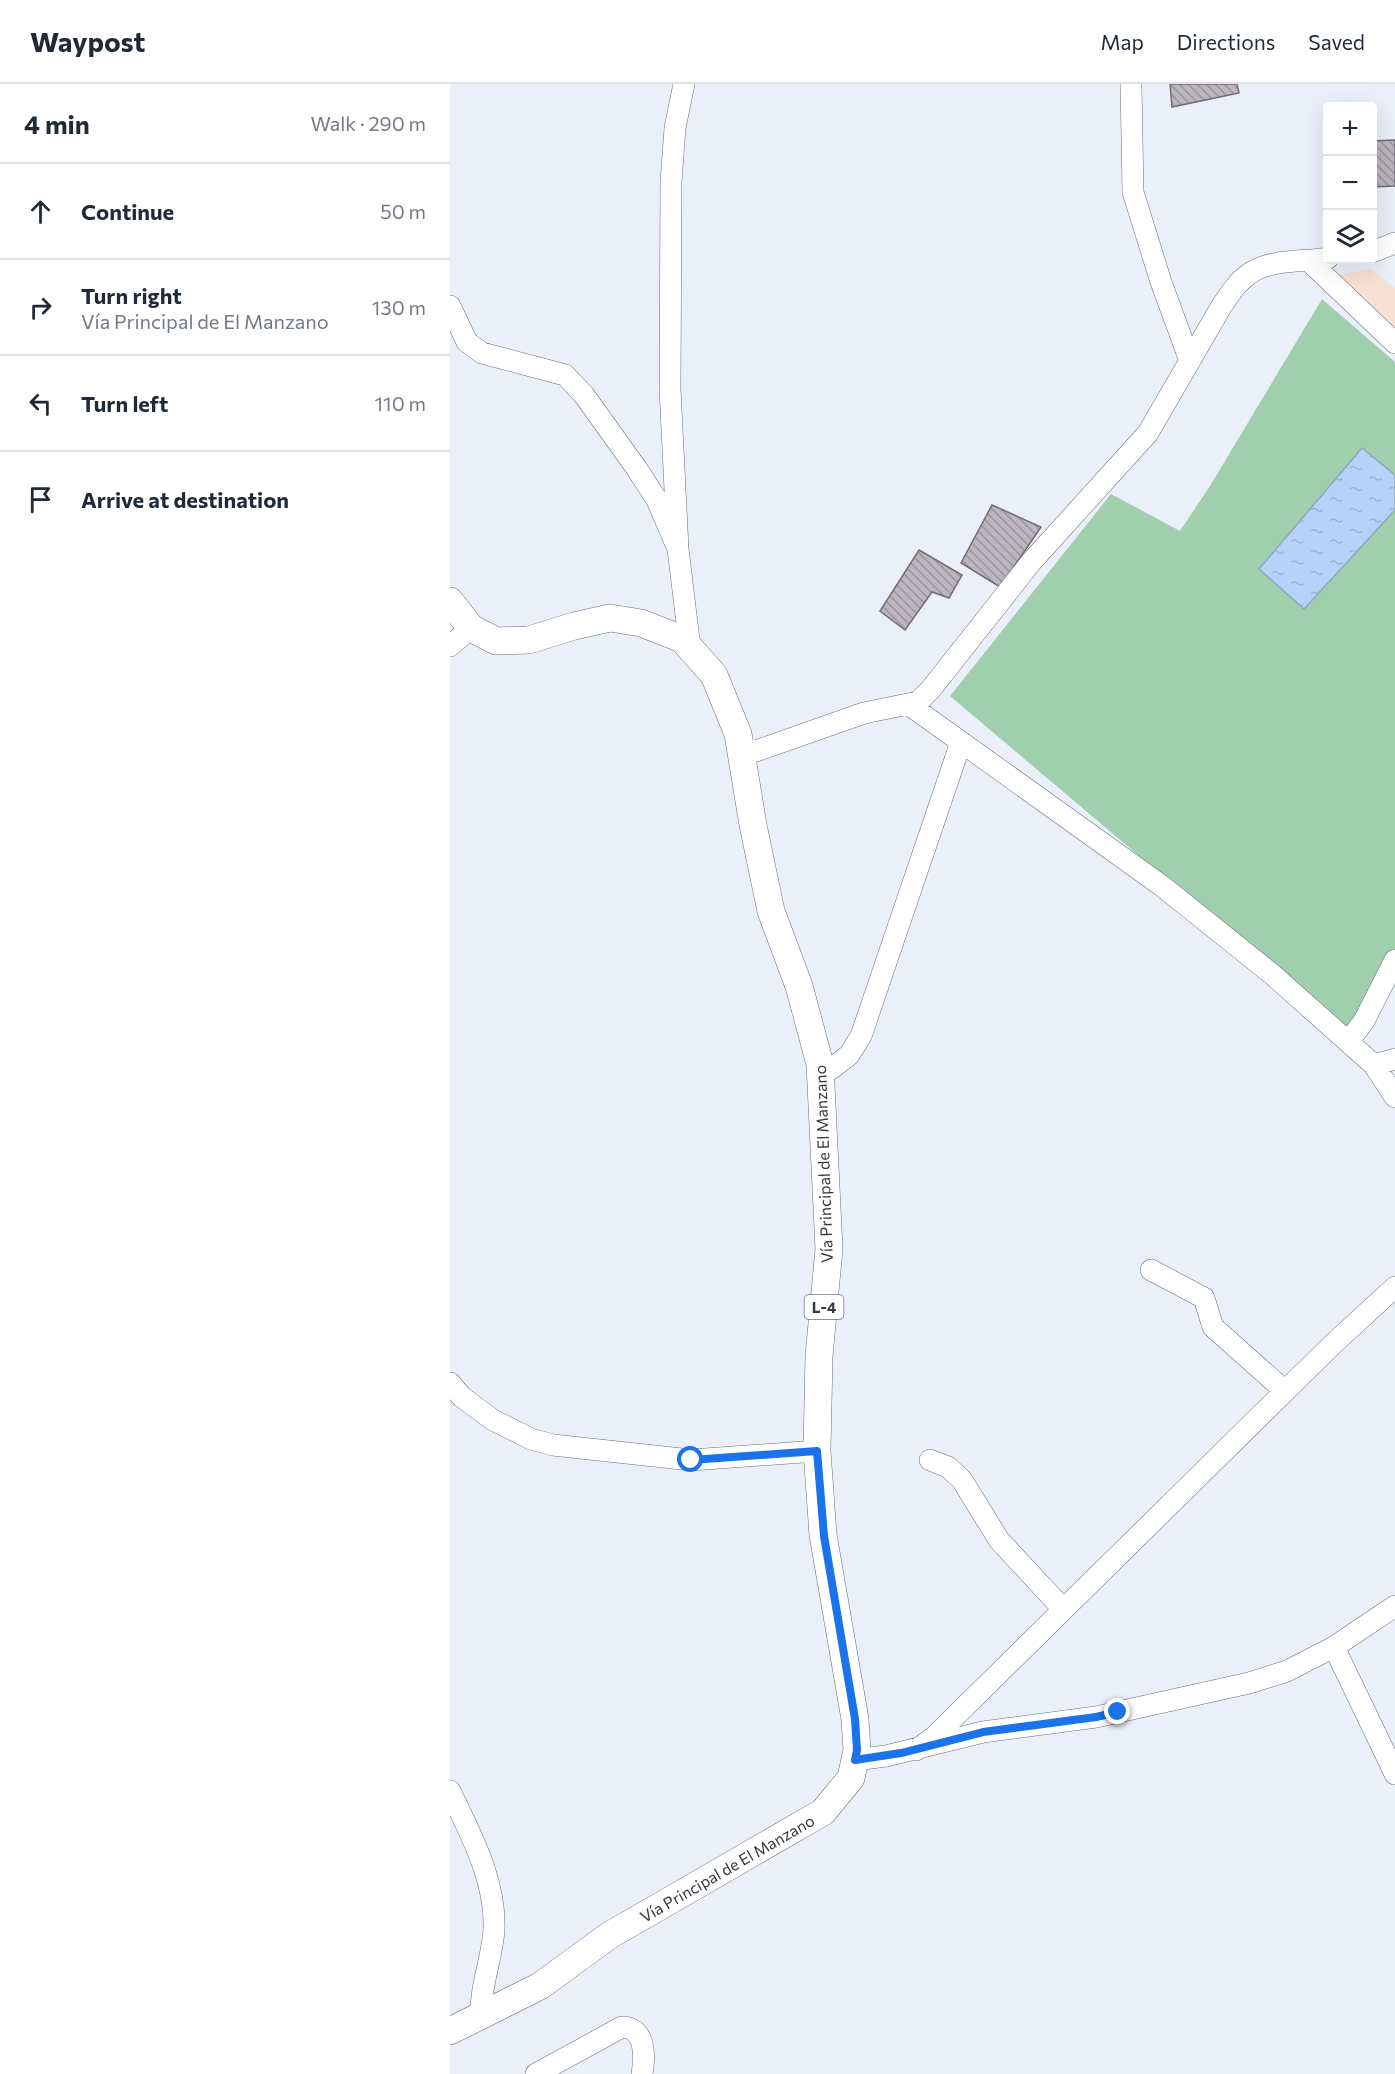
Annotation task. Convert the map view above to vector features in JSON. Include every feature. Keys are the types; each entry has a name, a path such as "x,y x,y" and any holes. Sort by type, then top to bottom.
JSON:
{"main road":[{"name":"Vía Principal de El Manzano","path":"450,601 471,628 495,641 530,640 574,626 610,618 641,624 682,639 714,675 738,734 753,825 771,911 799,986 820,1064 829,1249 819,1356 817,1451 824,1536 855,1719 857,1750 851,1778 824,1812 610,1935 540,1986 450,2031"}],"street":[{"path":"684,84 675,128 671,194 670,389 678,549 690,648"},
{"path":"1131,84 1133,192 1161,282 1191,361"},
{"path":"1377,250 1395,243"},
{"path":"738,734 741,749 756,751 864,713 918,702 931,689 1032,561 1148,433 1221,307 1250,273 1269,265 1318,260 1395,343"},
{"path":"450,306 467,342 482,353 565,375 584,395 657,500 678,549"},
{"path":"450,646 471,628"},
{"path":"908,704 1162,886 1274,975 1374,1065 1395,1097"},
{"path":"820,1064 831,1069 849,1055 861,1036 961,742"},
{"path":"1348,1041 1364,1021 1395,960"},
{"path":"1374,1065 1395,1059"},
{"path":"1151,1270 1204,1298 1213,1327 1285,1391"},
{"path":"916,1750 934,1737 1332,1345 1395,1287"},
{"path":"450,1383 462,1397 493,1420 531,1438 553,1445 691,1460 817,1451"},
{"path":"930,1460 948,1467 962,1480 999,1540 1063,1609"},
{"path":"855,1760 916,1750 983,1732 1096,1717 1249,1683 1287,1671 1334,1647 1395,1606"},
{"path":"1334,1647 1395,1774"},
{"path":"450,1791 483,1864 493,1900 494,1930 483,1986 481,2016"},
{"path":"536,2074 622,2028 632,2029 640,2036 644,2052 642,2074"}],"shaded area":[{"path":"1371,269 1395,288 1395,328 1338,275"}],"green space":[{"path":"1322,299 1395,362 1395,955 1343,1041 1267,964 950,696 1111,494 1180,531 1210,486"}],"water":[{"path":"1362,448 1395,475 1395,510 1304,609 1259,569"}],"building":[{"path":"1170,84 1237,84 1239,93 1172,107"},
{"path":"1395,140 1395,186 1377,187 1377,141"},
{"path":"992,505 1041,527 1000,587 961,563"},
{"path":"919,550 962,575 949,598 932,592 905,630 880,611"}],"route":[{"path":"691,1460 817,1451 824,1536 855,1719 857,1750 855,1760 916,1750 983,1732 1118,1712"}]}
